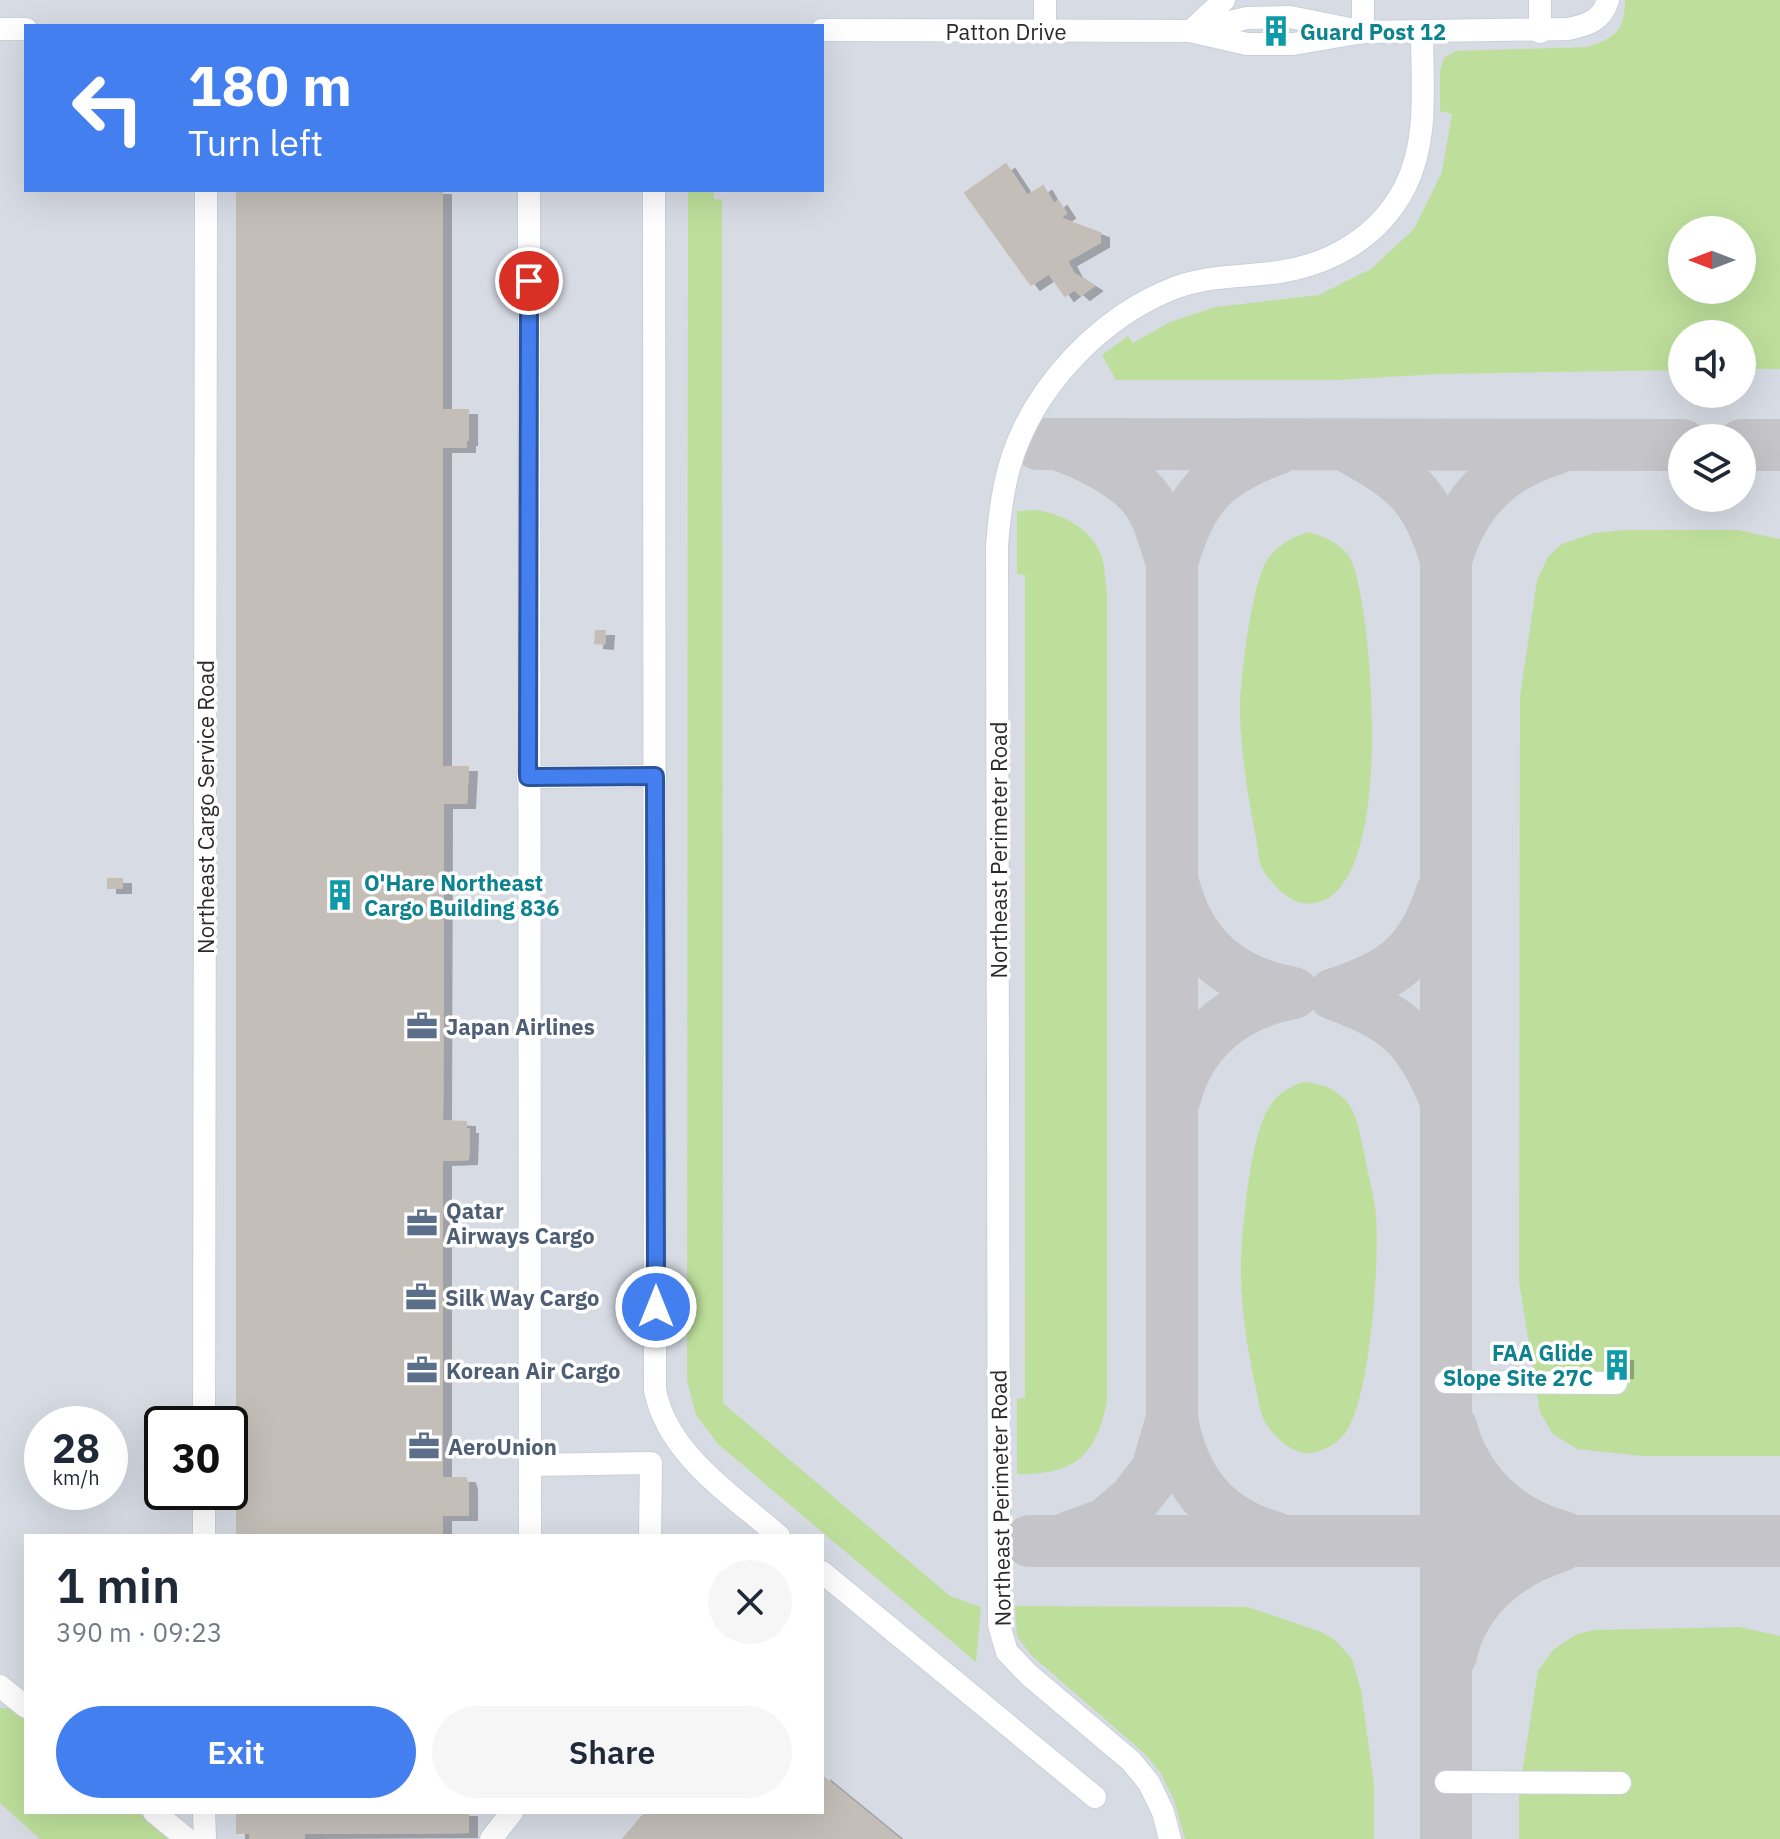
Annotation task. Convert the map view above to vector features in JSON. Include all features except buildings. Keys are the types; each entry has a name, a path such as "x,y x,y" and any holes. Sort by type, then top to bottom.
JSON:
{"street":[{"path":"1045,0 1045,31"},
{"path":"1190,31 1224,0"},
{"path":"1363,0 1363,32"},
{"path":"1540,0 1540,32"},
{"name":"Patton Drive","path":"824,30 1190,31 1247,18 1290,17 1363,32 1540,32 1591,24 1606,9 1608,0"},
{"path":"0,29 24,29"},
{"name":"Northeast Perimeter Road","path":"1170,1839 1163,1812 1149,1783 1131,1761 1029,1675 1007,1652 999,1625 997,546 1001,507 1010,466 1024,430 1051,383 1088,342 1137,307 1178,287 1216,278 1279,272 1316,263 1351,247 1383,221 1405,188 1420,150 1422,32"},
{"name":"Northeast Cargo Service Road","path":"204,1406 206,192"},
{"path":"529,192 530,1534"},
{"path":"654,192 655,1390 659,1409 670,1431 689,1456 777,1534"},
{"path":"528,777 655,776"},
{"path":"1446,1382 1616,1383"},
{"path":"650,1534 651,1463 670,1431"},
{"path":"530,1465 651,1463"},
{"path":"204,1510 204,1534"},
{"path":"824,1574 1095,1797"},
{"path":"0,1686 24,1705"},
{"path":"1446,1782 1620,1783"},
{"path":"156,1814 187,1839"},
{"path":"204,1814 205,1839"},
{"path":"491,1839 510,1814"}],"shaded area":[{"path":"0,0 1780,0 1780,1839 0,1839"}],"green space":[{"path":"1625,0 1780,0 1780,369 1756,369 1756,320 1668,320 1668,370 1440,374 1336,380 1116,380 1102,355 1128,336 1133,343 1170,322 1216,307 1319,295 1371,269 1414,229 1442,172 1452,114 1440,111 1440,70 1444,58 1456,51 1587,47 1611,36 1623,19"},
{"path":"688,192 714,192 714,199 722,199 723,1403 950,1596 981,1607 976,1662 718,1444 696,1415 687,1380"},
{"path":"1036,510 1065,519 1090,537 1102,559 1107,592 1107,1401 1096,1436 1079,1459 1054,1471 1017,1474 1017,1399 1025,1398 1025,575 1017,574 1017,511"},
{"path":"1737,530 1780,539 1780,1456 1643,1456 1577,1449 1553,1434 1540,1412 1519,1282 1520,697 1537,580 1548,557 1562,544 1594,533"},
{"path":"1309,532 1340,546 1352,562 1367,640 1372,758 1366,816 1354,864 1333,895 1302,903 1290,899 1279,890 1262,868 1246,778 1240,703 1250,620 1263,568 1282,545"},
{"path":"1304,1082 1333,1090 1343,1097 1354,1113 1377,1227 1368,1357 1355,1414 1339,1440 1311,1453 1297,1451 1283,1443 1262,1416 1247,1342 1241,1271 1248,1188 1261,1125 1278,1096"},
{"path":"1015,1606 1248,1607 1321,1632 1335,1640 1352,1659 1361,1690 1374,1785 1374,1839 1185,1839 1174,1800 1160,1772 1144,1753 1031,1655 1017,1636"},
{"path":"1739,1627 1780,1636 1780,1839 1519,1839 1519,1793 1538,1671 1553,1650 1575,1635 1594,1630"},
{"path":"0,1708 12,1708 24,1718 24,1814 140,1814 171,1839 40,1839 0,1803"}],"taxiway":[{"path":"1038,444 1668,445"},
{"path":"1756,445 1780,445"},
{"path":"1347,446 1384,468 1411,490 1431,519 1446,560 1446,1839"},
{"path":"1065,447 1112,469 1142,494 1157,517 1172,563 1187,520 1208,489 1237,467 1279,448"},
{"path":"1446,560 1462,521 1485,490 1516,466 1555,449"},
{"path":"1172,563 1172,1418"},
{"path":"1175,889 1192,929 1217,959 1251,981 1293,993 1252,1006 1218,1028 1191,1058 1175,1098"},
{"path":"1442,892 1425,931 1403,959 1374,979 1334,994 1374,1011 1403,1031 1426,1059 1445,1099"},
{"path":"1070,1537 1106,1524 1134,1500 1157,1470 1172,1418 1184,1460 1204,1494 1233,1520 1273,1537"},
{"path":"1451,1427 1467,1466 1492,1498 1524,1522 1563,1537"},
{"path":"1030,1541 1780,1541"},
{"path":"1451,1655 1466,1617 1490,1586 1522,1562 1560,1546"}],"place":[{"name":"Guard Post 12","path":"1276,31"},
{"name":"O'Hare Northeast Cargo Building 836","path":"340,895"},
{"name":"Japan Airlines","path":"422,1026"},
{"name":"Qatar Airways Cargo","path":"422,1223"},
{"name":"Silk Way Cargo","path":"421,1297"},
{"name":"FAA Glide Slope Site 27C","path":"1617,1365"},
{"name":"Korean Air Cargo","path":"422,1370"},
{"name":"AeroUnion","path":"424,1446"}],"route":[{"path":"529,281 528,777 655,776 656,1307"}]}
